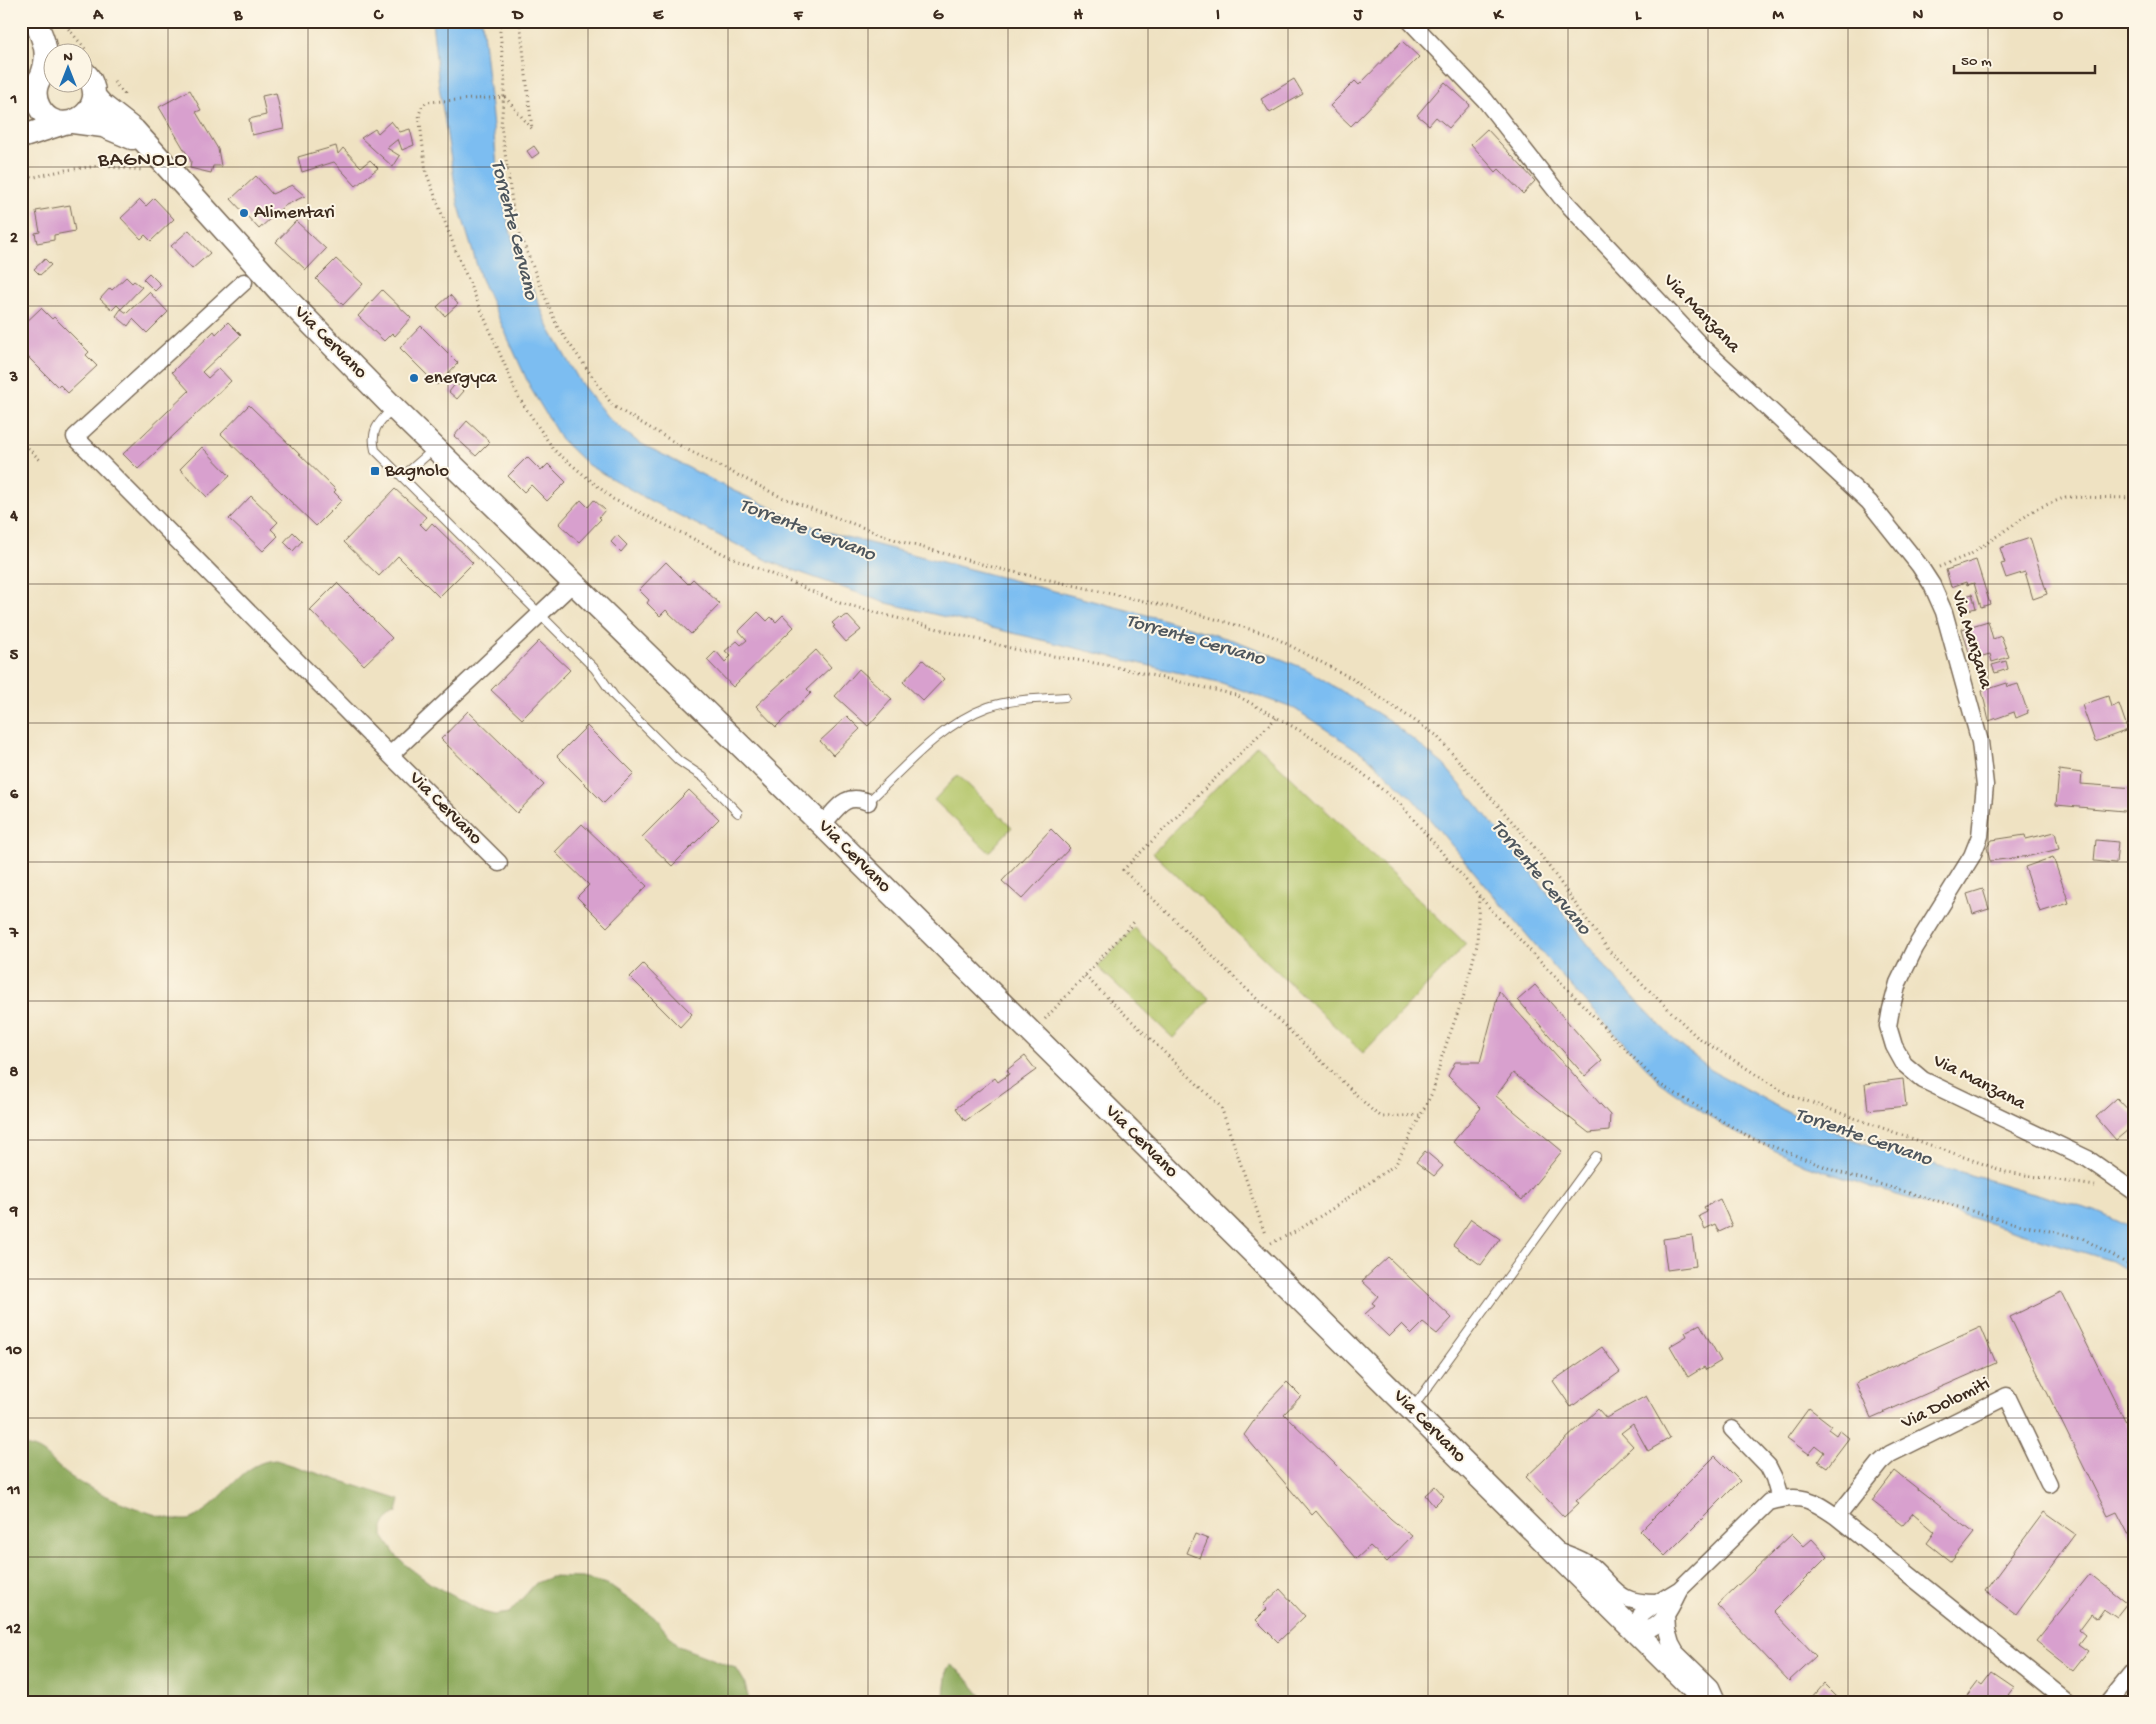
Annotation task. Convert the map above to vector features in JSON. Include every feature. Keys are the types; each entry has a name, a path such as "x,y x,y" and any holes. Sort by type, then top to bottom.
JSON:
{"main road":[{"path":"35,21 46,48 46,66 38,86 40,110 55,121 103,126 117,131 148,160"},
{"path":"40,21 66,38"},
{"path":"21,138 69,122 88,112 94,96 92,86"},
{"name":"Via Cervano","path":"94,96 134,130 148,160 394,408 822,825 1707,1703"}],"street":[{"name":"Via Manzana","path":"1410,21 1485,100 1561,197 1702,346 1869,502 1924,573 1944,612 1980,742 1985,784 1980,836 1972,856 1915,948 1898,983 1888,1026 1894,1046 1904,1064 1923,1080 2088,1159 2130,1188"},
{"name":"Via Cervano","path":"244,282 76,437 390,755 500,863"},
{"path":"390,755 573,583"},
{"path":"822,825 846,800 854,798 868,802"},
{"name":"Via Dolomiti","path":"1837,1518 1880,1463 1890,1454 2007,1396 2049,1484"},
{"path":"1732,1429 1768,1466 1774,1478 1780,1499"},
{"path":"1636,1632 1656,1627 1661,1608 1769,1502 1780,1499 1803,1498 1818,1504 1837,1518 2069,1703"},
{"path":"1549,1546 1589,1565 1616,1593 1625,1599 1661,1608"},
{"path":"1661,1608 1670,1644 1676,1653 1710,1687 1718,1703"},
{"path":"2108,1703 2135,1670"}],"lane":[{"path":"394,408 378,423 373,432 375,450 594,669 614,696 679,761 703,777 738,813"},
{"path":"402,477 435,448"},
{"path":"868,802 936,739 967,716 990,706 1065,697"},
{"path":"1412,1410 1596,1156"}],"path":[{"path":"498,21 505,82 501,125 515,224 557,326 613,406 684,448 781,497 900,541 996,568 1184,610 1270,635 1351,678 1436,735 1537,850 1610,952 1697,1037 1787,1094 2006,1172 2096,1186 2130,1188"},
{"path":"505,97 532,129 520,21"},
{"path":"505,97 427,102 423,104 419,114 426,172 457,254 519,398 554,450 613,499 726,555 840,603 1018,650 1112,666 1236,695 1345,760 1401,805 1480,895 1659,1084 1750,1138 1838,1172 2013,1223 2082,1238 2135,1268"},
{"path":"21,180 65,170 148,160"},
{"path":"21,441 42,462"},
{"path":"1924,573 1971,554 2036,509 2066,497 2135,498"},
{"path":"1276,718 1123,870 1372,1110 1382,1117 1420,1116"},
{"path":"1268,1244 1295,1232 1336,1207 1396,1164 1433,1091 1442,1056 1464,995 1477,944 1480,895"},
{"path":"1043,1021 1134,922"},
{"path":"1085,976 1221,1107 1265,1235"}],"green space":[{"path":"1257,745 1466,944 1363,1053 1153,853"},
{"path":"958,775 1012,827 989,852 934,800"},
{"path":"1134,928 1210,999 1173,1038 1098,967"},
{"path":"21,1446 30,1447 43,1453 71,1477 95,1490 144,1511 175,1519 187,1520 194,1518 211,1506 236,1480 254,1466 276,1460 400,1500 397,1512 387,1520 383,1527 383,1536 395,1554 407,1566 431,1584 483,1612 495,1615 509,1613 536,1583 551,1577 583,1578 607,1584 654,1617 678,1646 736,1668 744,1681 749,1700 747,1703 21,1703"},
{"path":"951,1665 963,1674 987,1703 943,1703 947,1669"}],"water":[{"name":"Torrente Cervano","path":"432,21 482,21 499,184 512,238 549,328 580,382 609,419 638,442 734,491 823,531 1158,618 1239,642 1306,669 1390,721 1444,765 1511,846 1608,970 1674,1040 1711,1070 1795,1116 1871,1146 2095,1211 2135,1229 2135,1275 2112,1261 1805,1165 1722,1125 1660,1082 1558,972 1413,799 1368,757 1295,709 1222,683 883,602 771,562 649,500 588,465 561,439 531,389 481,279 458,203 439,86"}],"building":[{"path":"148,21 160,21 152,27"},
{"path":"1402,41 1419,57 1351,126 1330,106 1355,81 1359,85"},
{"path":"1294,79 1303,94 1270,113 1261,99"},
{"path":"1445,82 1470,105 1449,128 1436,117 1429,125 1417,115"},
{"path":"190,90 201,110 196,112 218,149 221,166 213,166 211,173 190,168 191,161 159,107"},
{"path":"276,93 284,128 252,135 249,119 266,115 262,96"},
{"path":"391,121 400,132 410,129 414,145 402,150 398,139 387,148 400,156 393,167 361,138 375,129 378,133"},
{"path":"1487,129 1535,181 1523,194 1499,169 1496,172 1471,144"},
{"path":"336,146 338,154 343,148 361,167 370,160 378,168 356,186 334,162 302,172 298,157"},
{"path":"534,146 539,153 532,158 527,151"},
{"path":"256,176 272,194 292,185 305,196 284,206 259,229 231,199"},
{"path":"154,198 174,219 151,241 145,235 141,239 121,218 140,200 146,206"},
{"path":"70,205 75,231 54,235 54,240 37,243 35,233 40,232 36,211"},
{"path":"296,221 326,249 306,270 276,242"},
{"path":"189,230 210,253 192,269 171,246"},
{"path":"45,259 51,265 40,275 34,269"},
{"path":"336,259 363,284 343,305 316,279"},
{"path":"149,273 161,285 155,291 143,279"},
{"path":"126,277 132,283 134,281 142,287 121,309 117,305 112,310 100,299 110,288 112,290"},
{"path":"382,290 411,318 395,336 392,333 384,341 358,316"},
{"path":"149,292 168,312 147,333 133,319 128,326 116,316 121,309 127,313"},
{"path":"450,295 458,304 445,316 437,307"},
{"path":"41,308 52,319 54,317 89,352 86,355 97,366 68,393 60,385 58,387 21,350 21,327"},
{"path":"228,322 241,335 202,372 208,378 219,368 231,381 138,469 123,454 189,391 172,372 214,331 216,334"},
{"path":"421,326 458,363 437,385 400,348"},
{"path":"456,383 464,391 457,399 449,392"},
{"path":"249,405 336,490 334,492 342,500 316,526 221,434"},
{"path":"467,421 490,442 476,456 454,436"},
{"path":"202,447 230,476 207,497 180,469"},
{"path":"527,457 541,471 548,464 566,482 547,501 531,485 524,492 508,476"},
{"path":"395,489 426,517 420,524 426,530 432,523 473,563 439,597 398,556 379,576 344,542"},
{"path":"251,496 278,522 271,529 278,536 263,551 229,519"},
{"path":"581,500 588,507 594,500 605,510 599,517 601,519 579,542 559,524"},
{"path":"293,532 302,541 293,551 284,542"},
{"path":"617,535 627,545 621,552 611,542"},
{"path":"2030,538 2047,594 2033,599 2025,572 2006,578 2001,564 2005,563 2000,548"},
{"path":"1976,560 1990,604 1981,607 1974,583 1967,585 1966,582 1951,587 1946,570"},
{"path":"666,562 688,584 693,579 720,604 691,634 666,610 660,616 647,603 649,600 639,590"},
{"path":"337,583 392,638 364,665 310,610"},
{"path":"1972,594 1976,608 1968,610 1963,597"},
{"path":"758,612 767,621 771,617 776,622 783,615 794,627 733,687 707,660 716,651 725,662 731,656 725,651 737,641 741,645 747,640 739,631"},
{"path":"847,615 861,630 846,642 833,627 835,626 832,623 839,617 841,619"},
{"path":"1988,621 1993,639 2001,636 2009,657 1992,662 1990,654 1971,659 1962,629"},
{"path":"539,641 570,670 522,719 491,690"},
{"path":"816,650 831,667 807,689 811,693 776,727 756,706"},
{"path":"923,660 944,679 923,701 903,682"},
{"path":"2006,661 2008,669 1995,673 1992,665"},
{"path":"859,669 892,699 868,726 835,696"},
{"path":"2007,683 2008,687 2018,684 2028,713 2016,718 2014,712 1989,721 1982,691"},
{"path":"2108,696 2111,707 2119,704 2128,730 2095,742 2082,705"},
{"path":"468,711 544,785 517,813 441,739"},
{"path":"847,716 860,729 833,755 820,741"},
{"path":"587,726 634,773 604,803 557,756"},
{"path":"2059,770 2082,773 2081,784 2135,788 2135,812 2056,805"},
{"path":"689,790 719,819 672,866 642,837"},
{"path":"582,824 647,886 607,927 577,897 589,885 555,852"},
{"path":"1051,829 1070,848 1022,899 1002,881"},
{"path":"2055,832 2059,849 2030,856 1990,861 1987,847 1992,840 2025,835 2026,839"},
{"path":"2096,840 2118,842 2116,863 2094,861"},
{"path":"2053,857 2069,903 2040,912 2025,867"},
{"path":"1983,889 1989,909 1973,914 1967,894"},
{"path":"643,964 692,1014 680,1027 630,977"},
{"path":"1535,985 1602,1061 1585,1076 1518,1000"},
{"path":"1499,991 1610,1115 1609,1131 1589,1133 1513,1073 1496,1096 1562,1151 1522,1200 1453,1142 1481,1108 1448,1076 1455,1062 1480,1062"},
{"path":"1025,1056 1036,1070 965,1121 956,1108 995,1078 998,1082 1009,1074 1007,1070"},
{"path":"1903,1079 1906,1106 1868,1110 1865,1084"},
{"path":"2117,1098 2135,1117 2135,1124 2116,1140 2096,1117"},
{"path":"1425,1151 1443,1166 1434,1176 1416,1162"},
{"path":"1720,1199 1732,1226 1719,1232 1715,1224 1705,1229 1699,1216 1707,1212 1704,1207"},
{"path":"1471,1219 1500,1239 1481,1265 1453,1245"},
{"path":"1692,1235 1696,1266 1667,1270 1663,1239"},
{"path":"1388,1257 1452,1318 1437,1334 1423,1323 1412,1334 1402,1324 1389,1337 1365,1314 1375,1305 1372,1303 1378,1296 1362,1281"},
{"path":"2061,1292 2135,1441 2133,1543 2117,1512 2108,1516 2010,1317"},
{"path":"1700,1324 1721,1361 1706,1370 1704,1367 1688,1377 1670,1346 1687,1336 1685,1332"},
{"path":"1981,1327 1996,1363 1871,1418 1856,1383"},
{"path":"1602,1347 1620,1372 1571,1407 1553,1381"},
{"path":"1287,1382 1301,1396 1284,1414 1391,1519 1412,1536 1387,1562 1370,1546 1356,1559 1316,1511 1312,1515 1244,1435 1265,1405"},
{"path":"1646,1396 1670,1438 1648,1451 1633,1424 1621,1433 1633,1446 1576,1501 1579,1503 1564,1517 1526,1477 1598,1409 1606,1418"},
{"path":"1809,1408 1831,1425 1828,1429 1836,1435 1839,1430 1849,1438 1827,1467 1818,1461 1824,1452 1816,1446 1809,1454 1787,1438"},
{"path":"1715,1456 1740,1481 1665,1556 1640,1531"},
{"path":"1895,1471 1974,1533 1951,1562 1927,1543 1935,1532 1913,1513 1903,1525 1872,1501"},
{"path":"1435,1486 1444,1496 1434,1506 1425,1495"},
{"path":"2044,1512 2075,1534 2016,1614 1985,1591"},
{"path":"1195,1534 1208,1539 1200,1558 1187,1553"},
{"path":"1792,1534 1804,1546 1812,1539 1828,1556 1773,1611 1816,1656 1789,1681 1717,1605"},
{"path":"2090,1574 2127,1603 2116,1617 2104,1609 2097,1619 2091,1614 2079,1630 2085,1635 2078,1644 2088,1651 2073,1670 2036,1641"},
{"path":"1280,1589 1305,1616 1278,1642 1256,1620 1267,1609 1263,1605"},
{"path":"1992,1672 2014,1687 2008,1695 2017,1701 2015,1703 1962,1703 1978,1682 1982,1685"},
{"path":"1824,1684 1843,1703 1817,1703 1812,1698"}],"place":[{"name":"Alimentari","path":"244,213"},
{"name":"energyca","path":"414,378"},
{"name":"Bagnolo","path":"375,471"}],"district":[{"name":"BAGNOLO","path":"143,161"}]}
